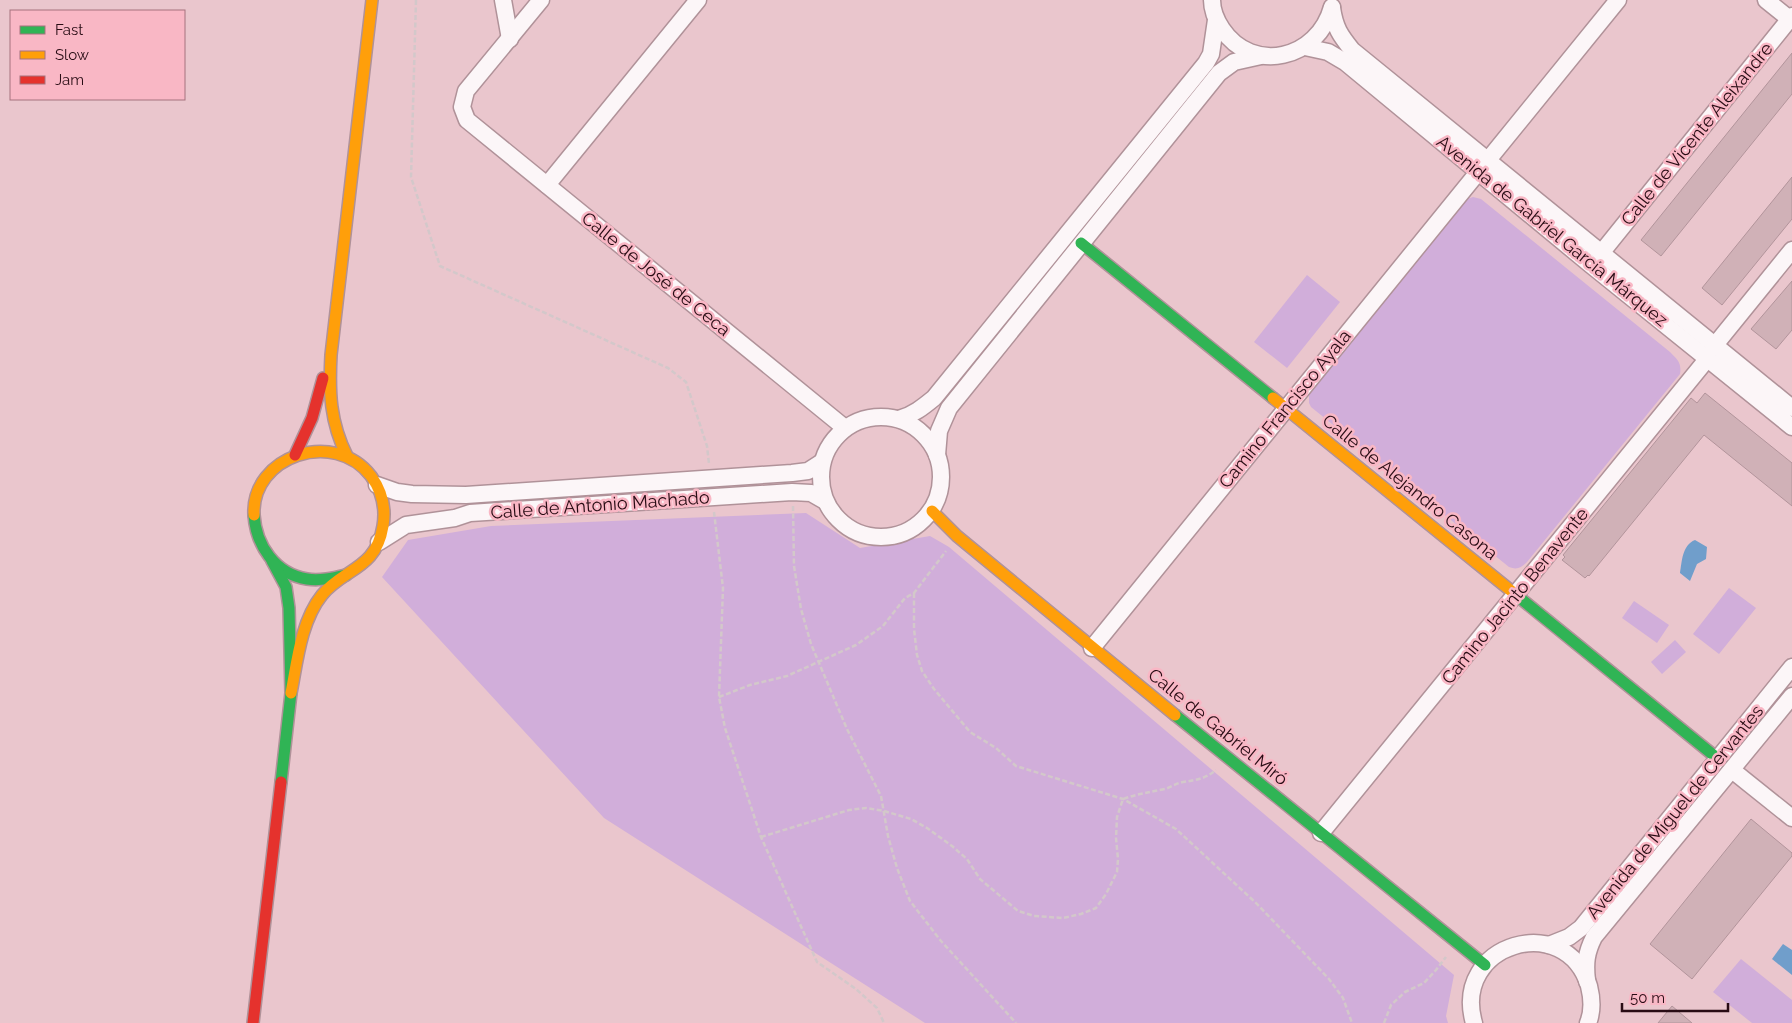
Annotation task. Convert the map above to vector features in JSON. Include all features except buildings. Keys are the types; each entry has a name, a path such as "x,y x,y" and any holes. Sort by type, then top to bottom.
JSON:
{"main road":[{"path":"347,456 336,432 331,401 330,368 372,0"},
{"name":"Calle de Alejandro Casona","path":"1081,244 1717,758"},
{"path":"295,454 318,404 333,330"},
{"path":"253,1023 291,693 305,632 312,612 321,595 366,561 379,542 385,513 377,485 363,467 347,456 322,450 295,454 272,469 259,490 254,518 259,541 286,587 289,608 291,693"},
{"name":"Calle de Gabriel Miró","path":"932,511 957,536 1092,648 1485,965"},
{"path":"272,561 287,572 301,578 324,580 346,575"}],"street":[{"path":"503,0 510,39"},
{"path":"510,39 541,0"},
{"path":"546,185 698,0"},
{"path":"899,419 922,408 934,398 1206,64 1211,54 1216,20 1212,0"},
{"name":"Camino Francisco Ayala","path":"1092,648 1618,0"},
{"path":"1766,0 1791,19"},
{"path":"937,454 938,431 949,408 1219,73 1234,62 1261,56 1282,56 1305,47 1322,30 1332,4"},
{"name":"Avenida de Gabriel García Márquez","path":"1332,4 1334,22 1339,34 1352,50 1592,265 1711,352 1792,408"},
{"name":"Calle de Vicente Aleixandre","path":"1602,252 1791,19"},
{"path":"1216,20 1228,39 1239,47 1261,56"},
{"name":"Calle de José de Ceca","path":"510,39 466,91 462,107 467,120 845,428"},
{"name":"Avenida de Gabriel García Márquez","path":"1305,47 1328,52 1345,62 1483,166 1602,252 1792,427"},
{"name":"Camino Jacinto Benavente","path":"1321,834 1792,250"},
{"path":"885,416 899,419 917,428 932,443 942,469 941,490 932,511 915,528 891,537 870,537 848,529 838,520 825,501 821,487 822,462 827,450 845,428 860,420 885,416"},
{"name":"Calle de Antonio Machado","path":"377,485 397,492 412,494 466,495 792,474 808,471 822,462"},
{"name":"Calle de Antonio Machado","path":"379,542 406,525 455,518 470,513 792,492 811,493 825,501"},
{"name":"Avenida de Miguel de Cervantes","path":"1549,945 1569,938 1581,928 1792,667"},
{"name":"Avenida de Miguel de Cervantes","path":"1587,981 1587,951 1594,937 1792,696"},
{"path":"1732,770 1792,818"},
{"path":"1474,1023 1471,1013 1471,993 1476,976 1493,956 1510,946 1535,942 1549,945 1567,954 1582,969 1592,995 1591,1016 1588,1023"}],"path":[{"path":"416,0 411,177 440,266 668,368 686,382 707,446 711,479"},
{"path":"792,492 794,566 801,609 810,644 847,728 881,796 888,836 897,868 910,902 941,941 1016,1023"},
{"path":"712,498 723,588 719,697 725,728 761,837 817,962 856,989 877,1008 884,1023"},
{"path":"719,697 750,685 787,676 856,645 883,626 905,598 914,593 957,536"},
{"path":"914,593 914,629 917,655 922,671 934,689 970,732 996,748 1016,766 1123,799 1176,829 1256,903 1329,979 1343,998 1352,1023"},
{"path":"761,837 848,810 866,808 884,811 928,828 967,859 980,879 1018,911 1034,916 1063,918 1096,908 1106,894 1117,872 1117,817 1123,799 1135,794 1167,788 1182,782 1196,781 1208,776 1220,767"},
{"path":"1384,1023 1391,1005 1405,992 1424,983 1448,954"}],"shaded area":[{"path":"1473,197 1481,199 1670,352 1680,364 1680,374 1527,562 1517,568 1509,567 1311,407 1309,403 1309,395 1467,199"},
{"path":"1307,275 1340,302 1287,368 1254,342"},
{"path":"806,513 860,548 930,536 949,547 1454,975 1446,1016 1448,1023 925,1023 604,818 382,577 408,540 491,526"},
{"path":"1729,588 1756,608 1719,654 1693,634"},
{"path":"1634,601 1669,625 1657,643 1622,618"},
{"path":"1675,640 1686,652 1662,674 1651,662"},
{"path":"1741,959 1792,1000 1792,1023 1752,1023 1713,992"}],"water":[{"path":"1695,540 1707,547 1706,559 1697,564 1690,581 1680,573 1685,550"},
{"path":"1783,944 1792,950 1792,975 1772,959"}],"traffic: fast":[{"path":"1081,243 1273,398"},
{"path":"254,515 263,547 269,556 286,571 312,580 346,575"},
{"path":"272,561 286,587 289,608 291,693 281,782"},
{"path":"1515,594 1717,758"},
{"path":"1175,715 1485,965"}],"traffic: slow":[{"path":"347,456 337,431 332,407 330,382 331,355 372,0"},
{"path":"1273,398 1515,594"},
{"path":"254,515 257,494 266,477 280,464 298,455 317,452 337,454 355,461 371,476 382,500 383,526 374,552 358,567 331,586 322,595 309,617 301,642 291,693"},
{"path":"932,511 957,536 1175,715"}],"traffic: jam":[{"path":"295,455 312,418 323,378"},
{"path":"253,1023 281,782"}]}
